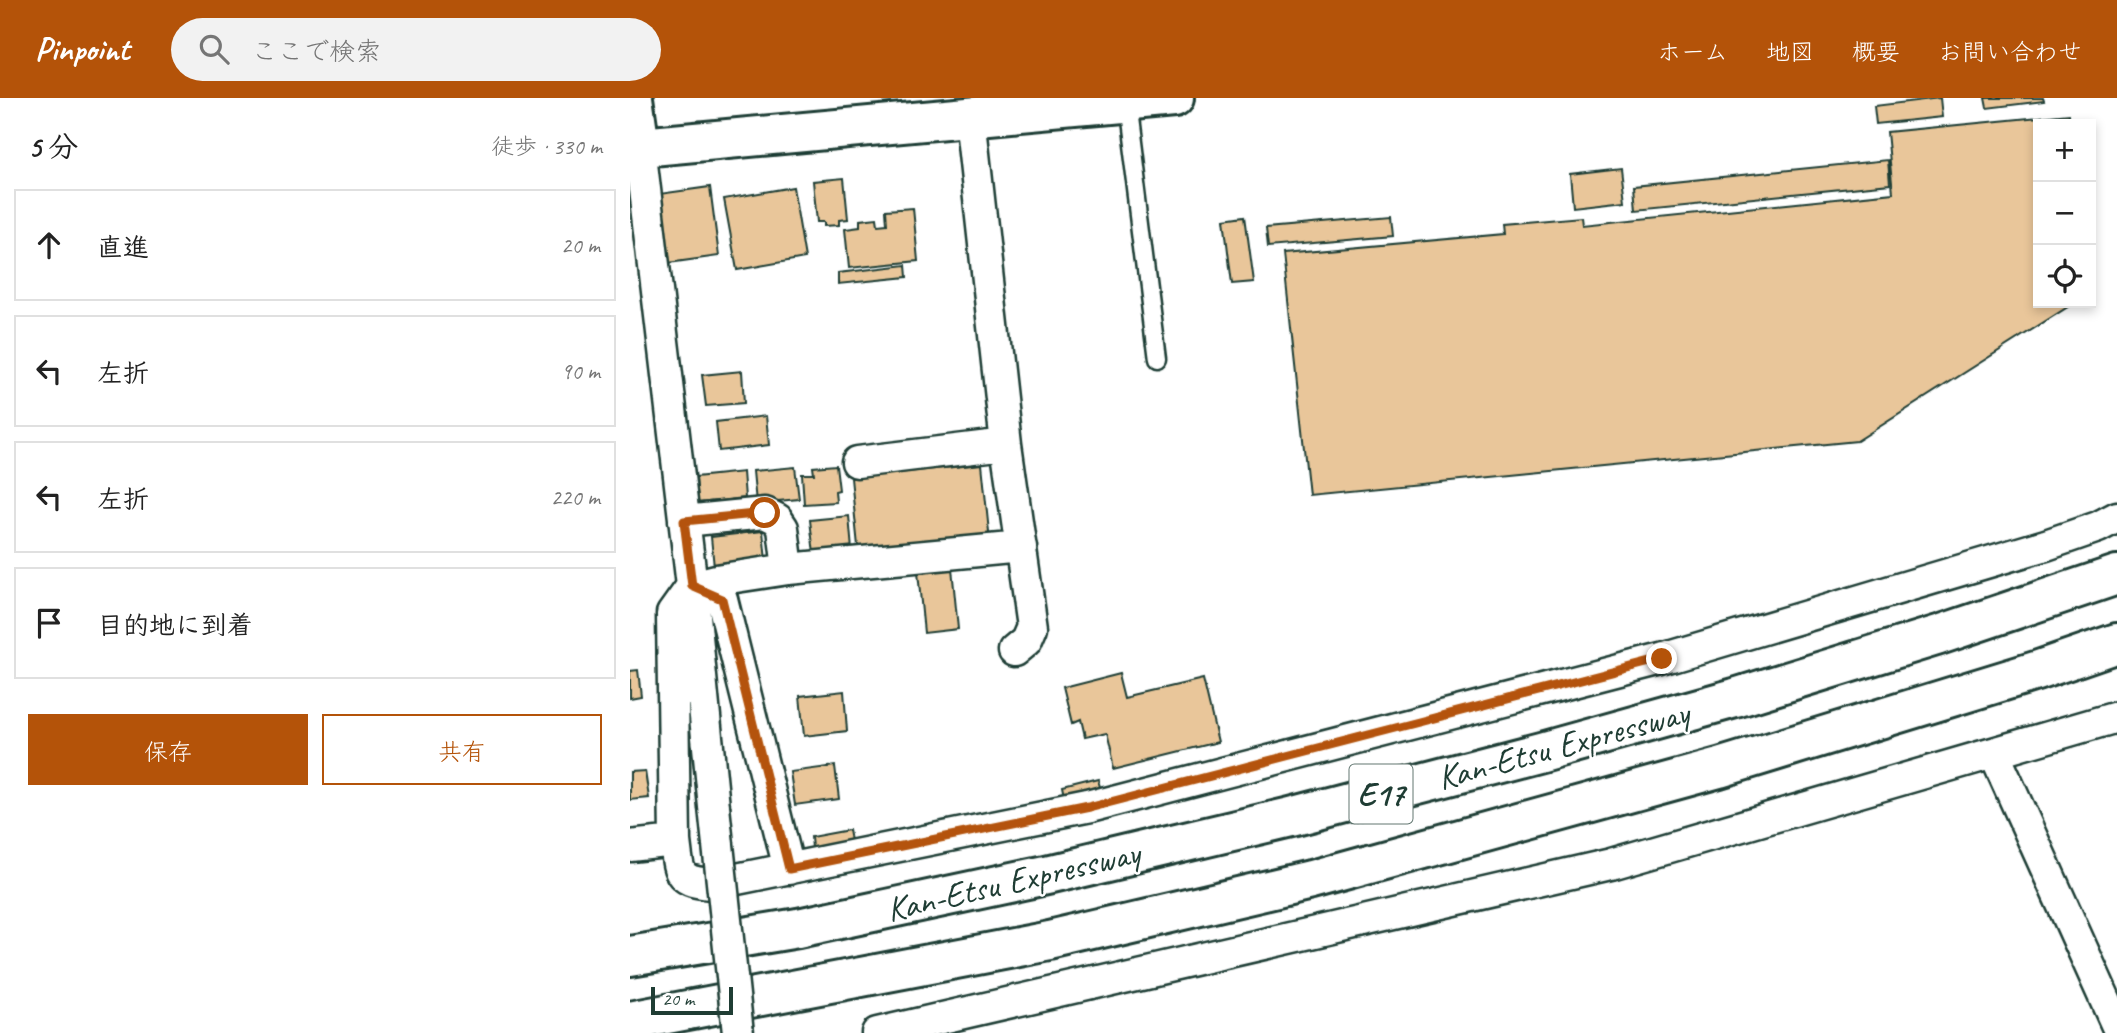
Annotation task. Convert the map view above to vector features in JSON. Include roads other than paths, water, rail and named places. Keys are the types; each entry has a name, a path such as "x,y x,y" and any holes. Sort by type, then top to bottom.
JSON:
{"main road":[{"path":"634,98 635,148 1174,98"},
{"name":"Kan-Etsu Expressway","path":"630,956 798,928 1046,875 1291,817 1735,698 1939,635 2117,575"},
{"name":"Kan-Etsu Expressway","path":"630,1021 1050,941 1311,880 1719,768 2036,671 2117,643"}],"street":[{"path":"970,117 1006,444 1032,628 1026,641 1014,651"},
{"path":"635,148 692,586 738,1033"},
{"path":"857,462 1006,444"},
{"path":"684,521 765,513 778,519 783,528 788,569"},
{"path":"1021,547 788,569 692,586 672,614 675,841 679,871 691,882 712,884 1087,808 1662,659 2046,545 2098,527 2117,517"},
{"path":"692,586 722,599 789,869"},
{"path":"877,1033 1611,864 2117,717"},
{"path":"1994,753 2117,1026"},
{"path":"630,846 675,841"}],"lane":[{"path":"1125,103 1157,358"}]}
